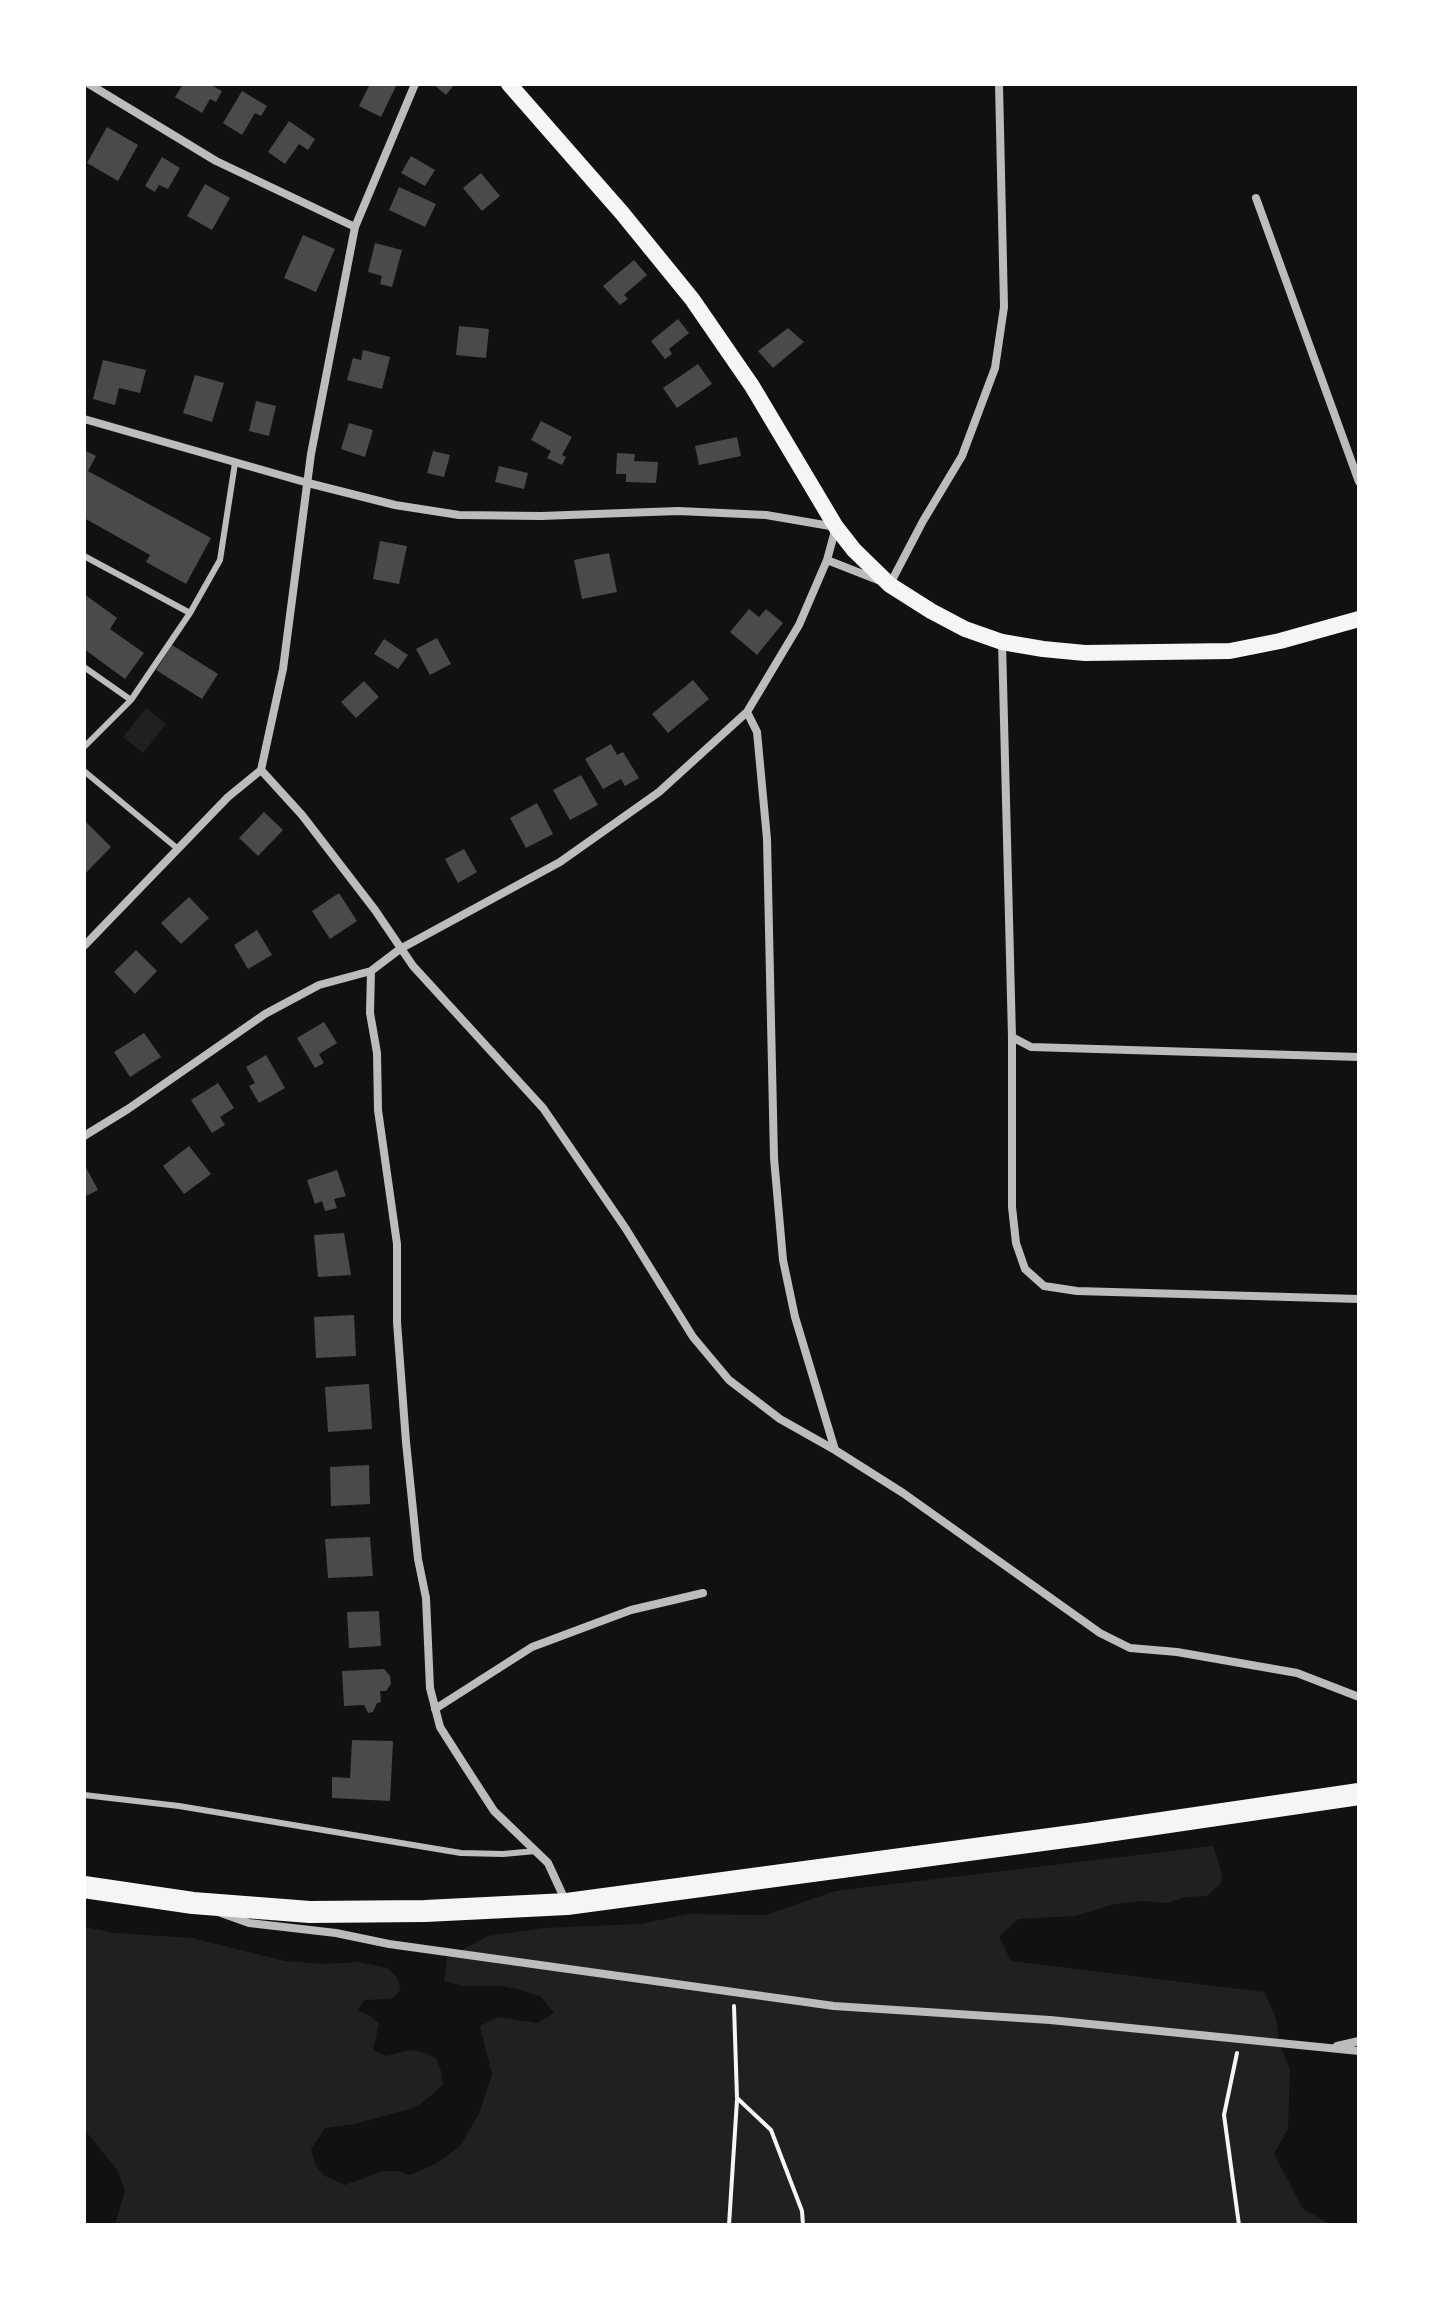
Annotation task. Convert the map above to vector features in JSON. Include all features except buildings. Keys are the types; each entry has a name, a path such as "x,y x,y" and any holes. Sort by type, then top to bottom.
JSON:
{"highway":[{"path":"84,1887 193,1903 310,1912 425,1911 567,1904 1359,1794"}],"main road":[{"path":"509,84 622,213 692,299 752,386 836,527 854,550 890,585 942,617 1002,642 1085,653 1230,651 1359,619"}],"street":[{"path":"89,84 216,161 355,227"},
{"path":"84,946 228,797 261,770 283,669 308,483 355,227 415,84"},
{"path":"827,560 890,585 962,456 995,368 1004,307 999,84"},
{"path":"1256,198 1359,482"},
{"path":"84,419 308,483 395,505 459,515 541,516 678,511 766,515 836,527 827,560 799,625 747,712 659,792 560,862 400,949 371,971 319,985 265,1014 84,1136"},
{"path":"1002,642 1012,1037 1012,1207 1016,1243 1025,1269 1044,1286 1077,1291 1359,1299"},
{"path":"747,712 757,732 767,839 773,1143 783,1260 795,1317 835,1450"},
{"path":"261,770 311,827 375,910 400,949 543,1108 626,1229 693,1337 729,1380 780,1419 903,1493 1100,1633 1130,1648 1177,1652 1297,1673 1359,1697"},
{"path":"371,971 370,1013 377,1053 378,1110 397,1244 397,1322 406,1442 418,1559 426,1598 429,1676 435,1709 440,1727 494,1811 548,1863 567,1904"},
{"path":"1012,1037 1031,1047 1359,1057"},
{"path":"435,1709 532,1647 631,1610 703,1593"},
{"path":"193,1903 249,1923 834,2006 1050,2020 1359,2051"},
{"path":"1328,2048 1359,2041"}],"lane":[{"path":"84,747 131,700 190,613 220,560 235,463"},
{"path":"84,556 190,613"},
{"path":"84,667 131,700"},
{"path":"84,771 178,849"},
{"path":"84,1795 179,1806 461,1853 536,1851"}],"path":[{"path":"729,2225 737,2098 733,1992"},
{"path":"1239,2225 1224,2115 1240,2039"},
{"path":"737,2098 771,2130 802,2211 803,2225"}],"shaded area":[{"path":"146,708 166,724 143,753 123,737"},
{"path":"1213,1846 1222,1873 1221,1883 1207,1896 1186,1897 1167,1903 1143,1901 1115,1904 1075,1916 1018,1919 999,1937 1011,1961 1264,1992 1275,2015 1280,2044 1290,2070 1288,2129 1274,2154 1303,2209 1332,2225 115,2225 125,2191 118,2171 84,2129 84,1927 115,1933 192,1938 285,1961 324,1964 359,1962 387,1968 397,1977 401,1990 391,1999 365,2000 357,2010 379,2024 373,2050 386,2056 409,2050 436,2058 443,2085 410,2109 354,2124 325,2128 311,2149 315,2164 323,2175 345,2185 383,2171 410,2175 437,2163 460,2146 479,2114 492,2074 480,2026 499,2017 537,2023 554,2013 541,1997 522,1990 502,1986 463,1986 444,1981 447,1958 488,1936 543,1928 640,1924 688,1914 766,1915 835,1891"}]}
